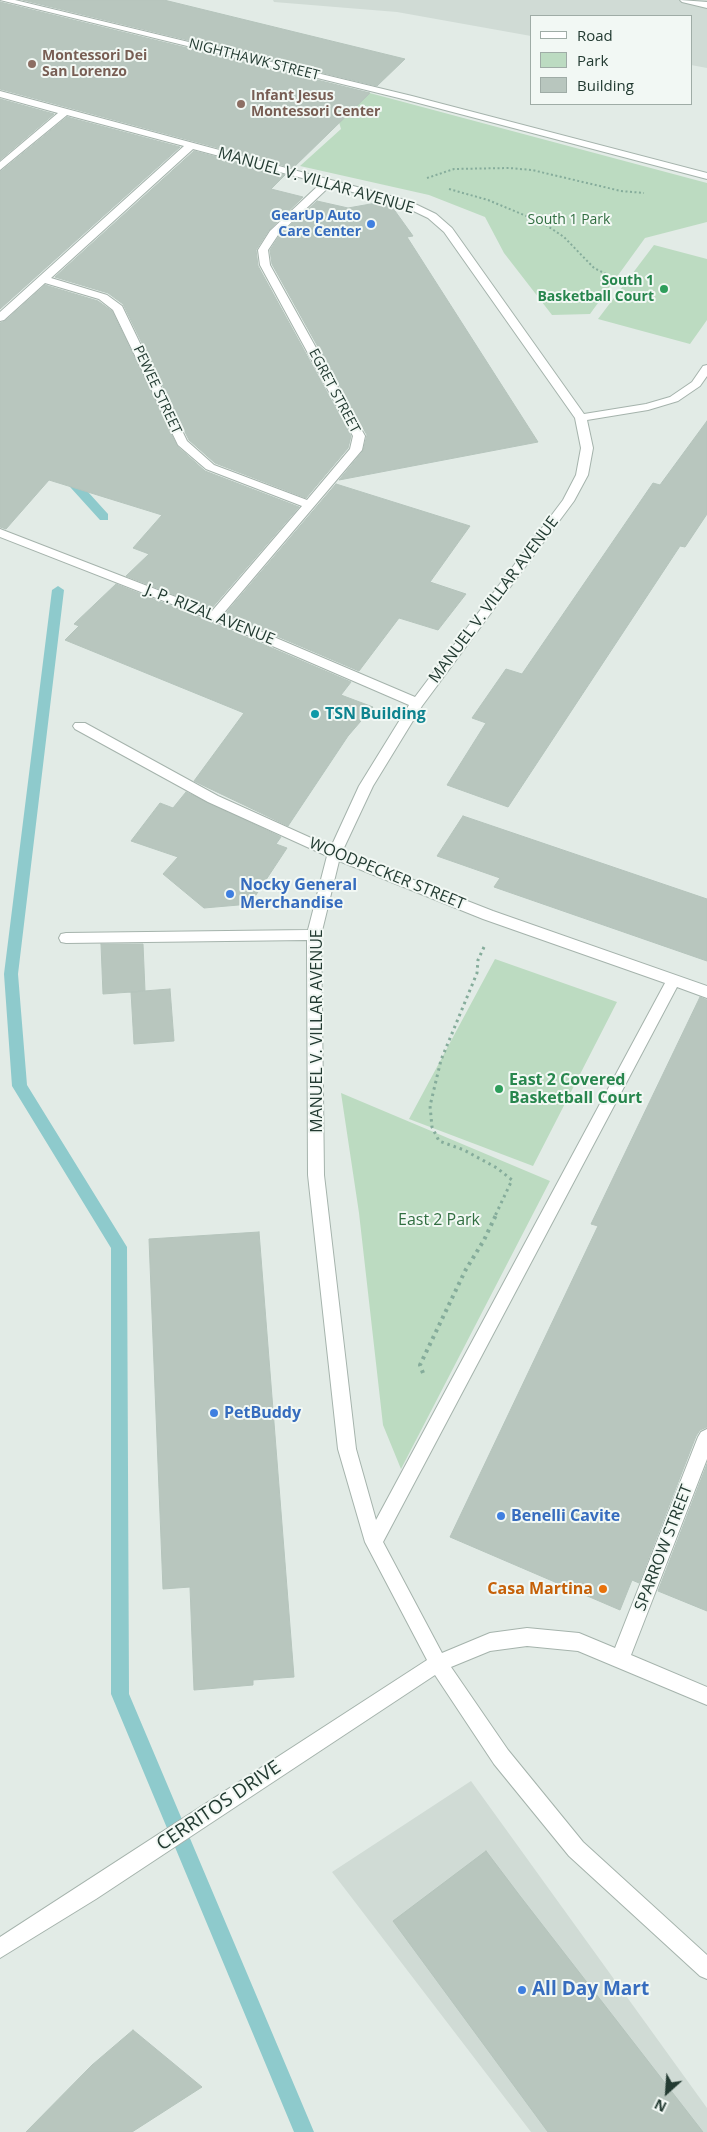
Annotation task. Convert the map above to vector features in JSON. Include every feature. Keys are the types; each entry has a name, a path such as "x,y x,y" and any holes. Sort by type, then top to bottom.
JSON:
{"street":[{"name":"NIGHTHAWK STREET","path":"4,0 409,98 707,176"},
{"path":"685,0 707,5"},
{"name":"MANUEL V. VILLAR AVENUE","path":"0,94 328,182 405,204 432,216 448,230 581,418 587,448 582,475 568,501 417,703 366,786 334,854 314,934 316,1175 346,1449 374,1542 438,1664 501,1757 576,1849 707,1968"},
{"path":"0,167 65,112"},
{"path":"0,318 190,146"},
{"name":"EGRET STREET","path":"214,616 356,450 359,436 265,265 262,250 274,233 328,182"},
{"name":"PEWEE STREET","path":"44,278 103,297 118,308 182,443 210,467 310,505"},
{"path":"581,418 648,407 674,399 696,384 707,368"},
{"name":"J. P. RIZAL AVENUE","path":"0,533 214,616 417,703"},
{"name":"WOODPECKER STREET","path":"80,726 213,798 334,854 488,915 707,992"},
{"path":"66,938 314,934"},
{"path":"374,1542 673,981"},
{"name":"SPARROW STREET","path":"620,1660 707,1437"},
{"name":"CERRITOS DRIVE","path":"0,1948 438,1664 490,1642 527,1637 579,1642 707,1696"}],"path":[{"path":"421,182 434,175 454,169 509,168 532,170 621,191 646,193"},
{"path":"448,188 488,200 543,223 564,237 594,268 608,275"},
{"path":"443,1411 430,1392 420,1365 512,1180 497,1168 464,1150 439,1141 432,1127 430,1106 441,1060 451,1040 477,973 478,960 487,939 484,928 488,915"}],"shaded area":[{"path":"273,0 707,0 707,68 692,65 692,15 530,15 530,36 397,12 274,2"},
{"name":"All Day Mart","path":"471,1781 707,2108 707,2132 531,2132 332,1872"}],"green space":[{"name":"South 1 Park","path":"366,92 707,183 707,222 645,238 590,314 552,315 504,253 485,217 429,195 300,166 341,129 339,122"},
{"name":"South 1 Basketball Court","path":"654,245 707,259 707,320 690,344 598,319"},
{"name":"East 2 Covered Basketball Court","path":"495,959 617,1002 533,1166 409,1119"},
{"name":"East 2 Park","path":"341,1093 550,1181 401,1469 383,1425 359,1213"}],"building":[{"path":"23,0 164,0 405,59 377,86"},
{"path":"0,2 370,93 293,168 0,89"},
{"path":"0,99 54,114 0,160"},
{"path":"67,117 180,147 0,309 0,172"},
{"path":"194,151 285,175 271,189 303,197 269,230 256,250 258,266 351,436 348,448 306,498 215,463 189,440 123,304 108,293 55,277"},
{"path":"317,201 348,208 382,202 390,204 413,236 407,237 538,442 339,480 363,451 367,435 272,264 270,250 279,236"},
{"path":"45,285 98,301 112,311 177,446 205,471 299,507 211,609 126,576 149,554 133,548 162,515 49,480 6,529 0,527 0,323 5,321"},
{"path":"707,421 707,514 685,547 680,546 508,807 447,785 486,723 472,718 506,669 522,674 653,483 660,485"},
{"path":"336,484 470,526 430,582 466,594 438,630 399,618 359,671 225,614"},
{"path":"116,584 209,621 351,682 341,695 373,707 348,736 288,826 194,781 244,713 65,640 79,626 74,624"},
{"path":"186,792 281,837 276,844 287,848 250,904 204,908 163,874 178,857 131,841 160,803 173,808"},
{"path":"463,816 707,899 707,961 494,887 500,878 437,856"},
{"path":"101,944 143,944 145,991 103,994"},
{"path":"170,989 174,1041 134,1044 131,992"},
{"path":"700,997 707,1000 707,1427 700,1430 696,1436 639,1583 632,1580 620,1610 450,1537 598,1226 591,1224"},
{"name":"PetBuddy","path":"259,1232 294,1677 253,1680 253,1685 194,1690 190,1587 163,1589 149,1239"},
{"path":"707,1464 707,1611 658,1591"},
{"name":"All Day Mart","path":"486,1851 703,2132 548,2132 393,1921"},
{"path":"133,2030 202,2087 132,2132 26,2132 92,2065"}],"waterway":[{"path":"65,474 104,517"},
{"path":"58,590 11,974 20,1086 119,1247 120,1694 304,2132"}],"place":[{"name":"Montessori Dei San Lorenzo","path":"32,64"},
{"name":"Infant Jesus Montessori Center","path":"241,104"},
{"name":"GearUp Auto Care Center","path":"371,224"},
{"name":"South 1 Basketball Court","path":"664,289"},
{"name":"TSN Building","path":"315,714"},
{"name":"Nocky General Merchandise","path":"230,894"},
{"name":"East 2 Covered Basketball Court","path":"499,1089"},
{"name":"PetBuddy","path":"214,1413"},
{"name":"Benelli Cavite","path":"501,1516"},
{"name":"Casa Martina","path":"603,1589"},
{"name":"All Day Mart","path":"522,1990"}]}
